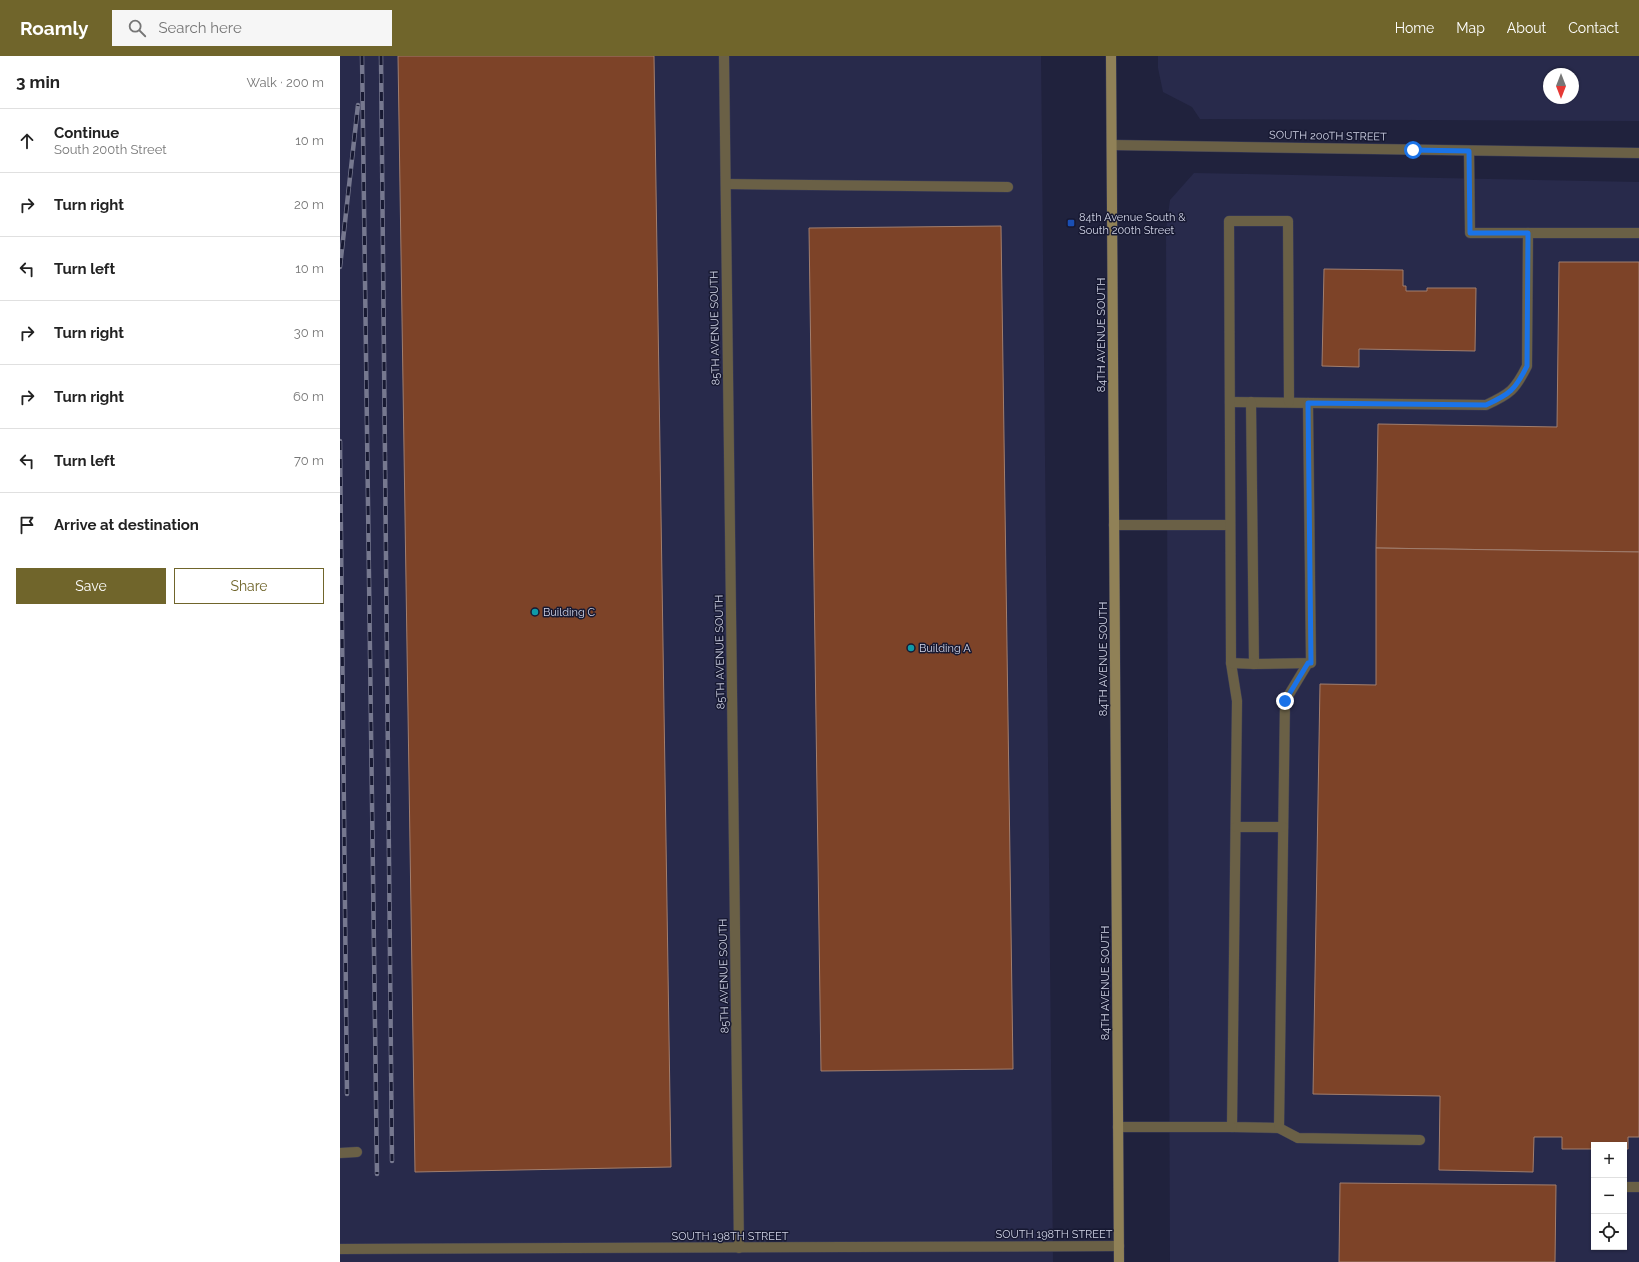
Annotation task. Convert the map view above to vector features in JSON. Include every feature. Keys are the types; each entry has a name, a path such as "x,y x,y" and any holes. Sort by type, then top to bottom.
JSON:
{"main road":[{"name":"84TH AVENUE SOUTH","path":"1111,56 1119,1262"}],"street":[{"name":"85TH AVENUE SOUTH","path":"724,56 740,1248"},
{"name":"SOUTH 200TH STREET","path":"1112,145 1639,153"},
{"path":"1469,151 1470,233 1639,233"},
{"path":"726,184 1008,187"},
{"path":"1232,1127 1237,701 1231,663 1229,221 1288,221 1289,402"},
{"path":"1230,402 1486,405 1504,397 1518,384 1527,366 1528,233"},
{"path":"1251,402 1254,664"},
{"path":"1279,1128 1285,701 1308,663 1311,663 1308,403"},
{"path":"1114,525 1230,525"},
{"path":"1231,663 1308,663"},
{"path":"1236,827 1283,827"},
{"path":"1118,1127 1279,1128 1298,1138 1420,1140"},
{"path":"340,1153 357,1152"},
{"path":"1627,1187 1639,1187"},
{"name":"SOUTH 198TH STREET","path":"340,1249 1119,1246"}],"shaded area":[{"path":"340,56 1041,56 1053,1262 340,1262"},
{"path":"1158,56 1639,56 1639,121 1200,119 1192,107 1163,92 1158,68"},
{"path":"1194,173 1639,182 1639,1262 1170,1262 1166,230 1170,200"}],"building":[{"name":"Building C","path":"398,56 654,56 671,1167 415,1172"},
{"name":"Building A","path":"1001,226 1013,1069 821,1071 809,228"},
{"path":"1559,262 1639,262 1639,552 1376,548 1378,424 1557,427"},
{"path":"1324,269 1403,270 1403,286 1406,286 1406,291 1427,291 1427,288 1476,288 1475,351 1359,349 1359,367 1322,366"},
{"path":"1376,548 1639,552 1639,1137 1628,1137 1628,1149 1627,1142 1591,1142 1591,1149 1562,1149 1562,1137 1534,1137 1533,1172 1439,1170 1440,1096 1313,1094 1320,684 1376,685"},
{"path":"1340,1183 1556,1185 1555,1262 1339,1262"}],"railway":[{"path":"362,56 377,1174"},
{"path":"381,56 392,1161"},
{"path":"340,267 358,105"},
{"path":"340,441 347,1094"}],"place":[{"name":"84th Avenue South & South 200th Street","path":"1071,223"},
{"name":"Building C","path":"535,612"},
{"name":"Building A","path":"911,648"}],"route":[{"path":"1285,701 1308,663 1311,663 1308,403 1486,405 1504,397 1518,384 1527,366 1528,233 1470,233 1469,151 1413,150"}]}
